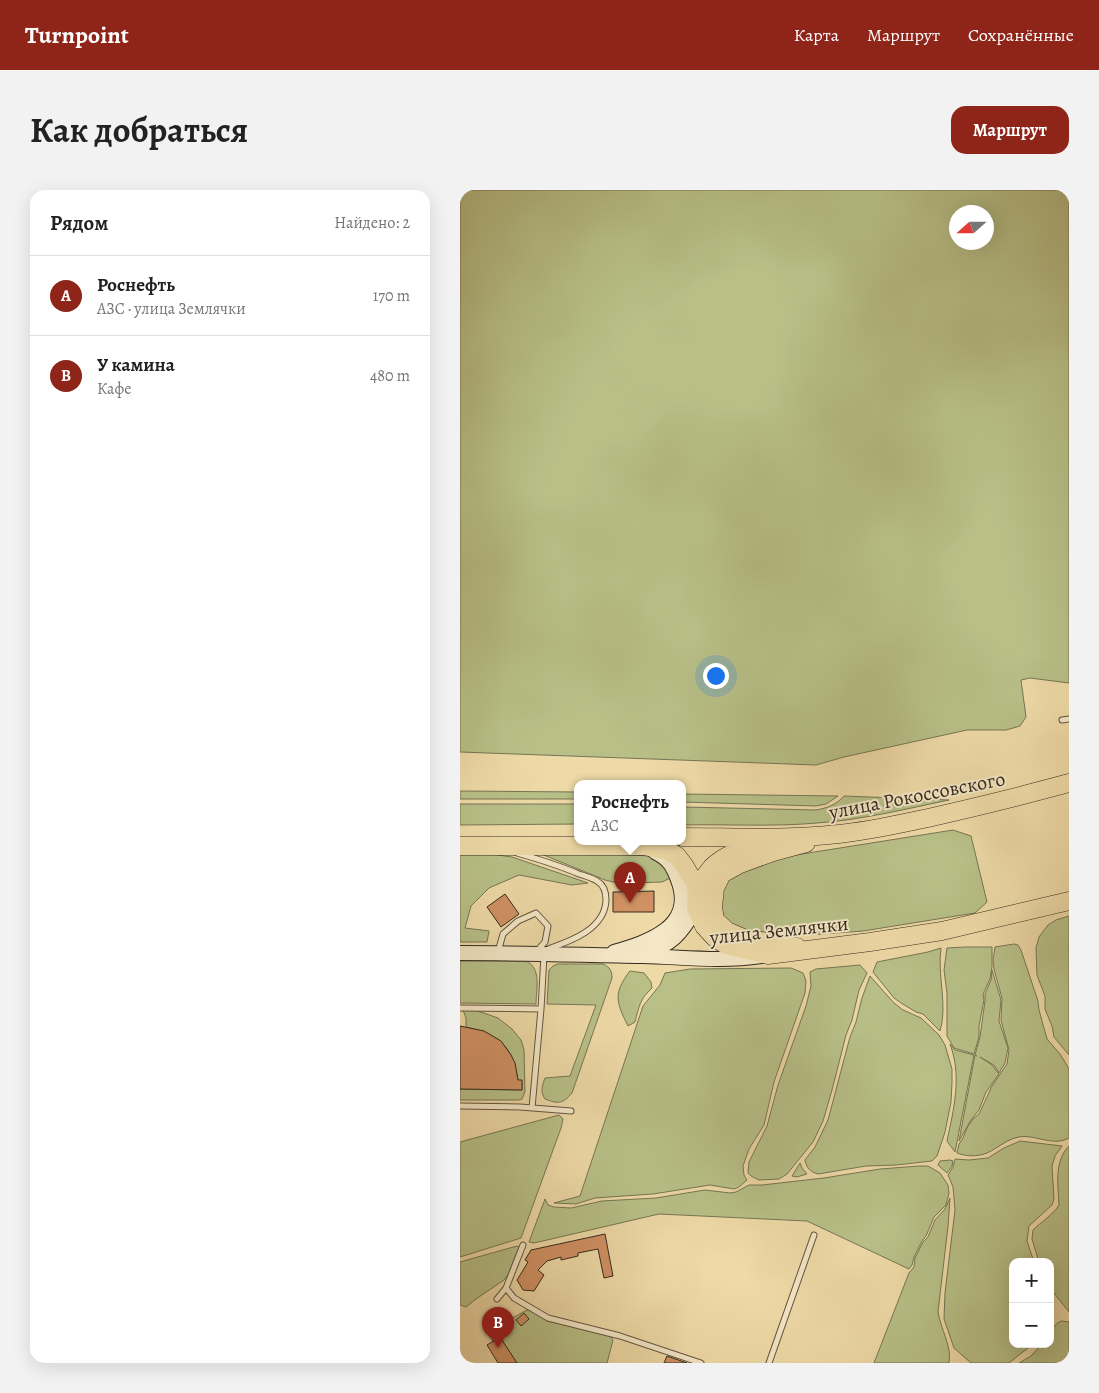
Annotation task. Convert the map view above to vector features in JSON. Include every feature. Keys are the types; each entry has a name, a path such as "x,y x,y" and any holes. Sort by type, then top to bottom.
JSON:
{"highway":[{"name":"улица Рокоссовского","path":"686,837 775,838 838,834 885,828 991,804 1069,783"},
{"path":"460,834 574,836"},
{"path":"810,949 771,941 743,938 727,931 716,920 713,907 715,888 722,874 740,864 773,852 838,834"},
{"path":"697,887 713,866 725,858 775,838"},
{"path":"460,846 644,846 669,851 677,856 691,874 697,887 696,908 704,926 714,937 726,945 768,955"},
{"name":"улица Землячки","path":"768,955 942,931 1069,901"}],"main road":[{"path":"601,956 654,938 666,930 680,910 682,898 680,884 674,870 668,860 644,846"},
{"path":"643,956 675,938 685,927 696,908"},
{"name":"улица Землячки","path":"460,953 643,956 698,960 768,955"}],"lane":[{"path":"1062,720 1069,719"},
{"path":"487,846 554,864 598,881 606,892 604,914 585,933 540,954"},
{"path":"498,953 503,934 518,921 536,913 548,926 545,942 540,954 541,1009 532,1108"},
{"path":"460,1008 541,1009"},
{"path":"460,1106 572,1111"},
{"path":"769,1363 814,1235"},
{"path":"497,1299 506,1288 523,1245"},
{"path":"506,1288 514,1298 548,1318 620,1336 701,1363"}],"green space":[{"path":"460,190 1069,190 1069,683 1030,678 1021,680 1026,717 1020,726 1006,730 967,730 816,765 460,752"},
{"path":"460,791 574,792 574,799 460,799"},
{"path":"686,794 838,796 826,804 816,806 686,802"},
{"path":"844,796 949,800 834,822 783,825 686,825 686,807 816,810 838,802"},
{"path":"460,804 574,804 574,824 460,825"},
{"path":"953,830 971,836 987,902 975,913 863,931 781,937 748,932 731,926 721,915 720,894 729,876 777,858"},
{"path":"529,849 649,856 665,863 671,873 670,878 662,882 613,882"},
{"path":"460,853 483,853 512,857 588,883 572,885 519,875 489,888 471,906 465,928 489,931 487,942 460,942"},
{"path":"1069,916 1069,1055 1054,1037 1045,1009 1045,996 1037,975 1036,948 1039,937 1048,925"},
{"path":"1018,945 1021,950 1038,1001 1047,1039 1060,1054 1069,1069 1069,1138 1050,1141 1031,1137 1019,1137 983,1154 970,1156 957,1153 959,1144 968,1126 979,1114 992,1086 1007,1064 1009,1050 1001,1020 1002,998 993,960 995,947"},
{"path":"992,947 990,979 983,994 984,1000 979,1037 974,1054 954,1048 947,1036 947,993 944,970 947,948"},
{"path":"941,948 940,969 943,1011 940,1031 923,1014 916,1012 894,998 873,972 877,962"},
{"path":"460,961 526,961 531,964 536,974 536,1004 460,1003"},
{"path":"558,964 603,964 610,969 612,978 572,1093 563,1101 553,1102 545,1099 542,1094 545,1078 570,1076 596,1005 547,1004 549,970"},
{"path":"860,965 867,973 859,990 823,1121 813,1142 787,1174 779,1179 759,1180 748,1173 749,1162 767,1126 778,1085 806,1006 811,986 810,972 816,969"},
{"path":"791,968 803,973 806,981 805,993 774,1082 764,1125 749,1149 743,1166 744,1175 747,1180 734,1189 710,1185 653,1194 595,1198 576,1204 554,1203 580,1196 643,1006 660,985 665,973 690,969"},
{"path":"992,970 1001,1000 999,1021 1008,1048 1005,1063 999,1073 994,1065 980,1057 992,1065 999,1074 986,1092 979,1110 959,1141 980,1037 985,994 991,980"},
{"path":"630,971 644,973 651,982 652,988 640,1003 635,1022 628,1026 618,998 621,986"},
{"path":"870,976 894,1003 903,1010 921,1018 939,1035 945,1045 952,1069 952,1083 951,1102 945,1132 937,1156 932,1161 866,1166 818,1174 809,1169 805,1160 815,1147 828,1120 850,1037"},
{"path":"463,1010 475,1010 498,1018 512,1029 521,1040 524,1050 525,1092 522,1099 460,1100 460,1089 522,1090 522,1081 518,1080 516,1068 508,1050 502,1043 487,1033 466,1027 466,1018"},
{"path":"950,1044 955,1050 974,1055 955,1152 947,1141 956,1092 956,1068"},
{"path":"559,1115 563,1119 561,1128 521,1238 460,1257 460,1142"},
{"path":"1020,1141 1062,1146 1055,1156 1052,1166 1054,1199 1052,1205 1029,1226 1027,1241 1033,1258 1009,1258 1009,1348 1028,1348 1009,1363 971,1363 954,1348 944,1319 945,1293 955,1210 953,1187 948,1175 955,1159 988,1158"},
{"path":"1069,1146 1069,1312 1054,1293 1054,1258 1038,1258 1032,1239 1033,1230 1051,1215 1059,1205 1058,1174 1064,1152"},
{"path":"940,1161 953,1161 952,1166 947,1173 938,1165"},
{"path":"800,1163 807,1174 797,1177 792,1176"},
{"path":"928,1166 940,1173 948,1185 949,1193 946,1205 934,1217 909,1269 807,1221 659,1214 534,1243 529,1242 545,1199 548,1205 571,1208 602,1201 656,1198 705,1190 730,1193 749,1185"},
{"path":"950,1198 938,1312 948,1344 949,1363 874,1363 909,1273 914,1267 915,1258 923,1242 928,1237 935,1220 945,1209"},
{"path":"519,1247 508,1275 504,1280 466,1307 460,1305 460,1262"},
{"path":"529,1310 539,1314 547,1321 610,1336 613,1340 607,1363 517,1363 500,1337 493,1341 489,1336 499,1328 498,1326"},
{"path":"1061,1321 1069,1322 1069,1363 1019,1363 1031,1356 1038,1348 1054,1348 1055,1325"}],"building":[{"path":"654,891 654,912 613,912 613,892"},
{"path":"505,894 519,914 501,927 487,907"},
{"path":"460,1026 484,1031 501,1041 515,1063 518,1080 522,1080 522,1090 460,1089"},
{"path":"605,1234 613,1276 604,1278 598,1249 578,1253 578,1256 561,1260 561,1257 547,1261 538,1270 544,1275 534,1291 523,1290 517,1280 528,1262 525,1260 531,1250"},
{"path":"524,1313 529,1319 521,1326 516,1320"},
{"path":"500,1337 517,1363 498,1363 487,1345"},
{"path":"667,1356 687,1363 664,1363"}],"place":[{"name":"Роснефть","path":"630,903"},
{"name":"У камина","path":"498,1348"}]}
